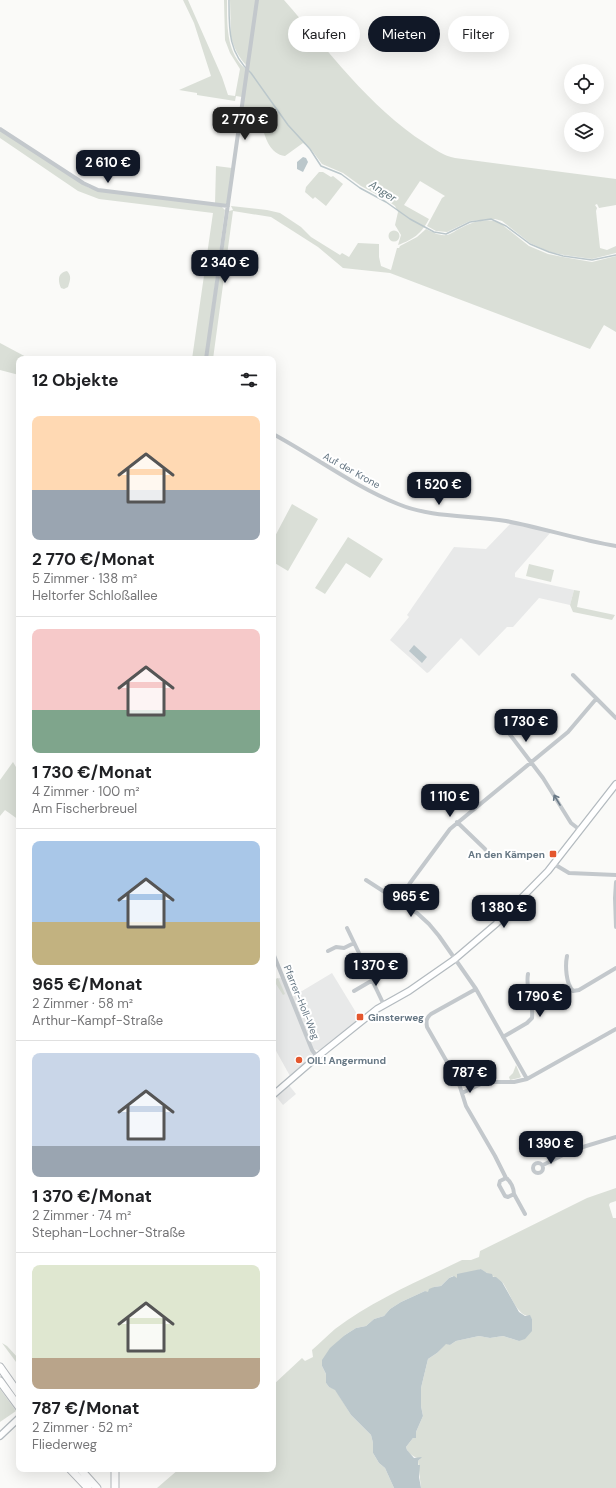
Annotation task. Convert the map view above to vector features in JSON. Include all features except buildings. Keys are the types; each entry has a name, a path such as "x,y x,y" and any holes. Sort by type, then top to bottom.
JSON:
{"highway":[{"path":"0,1367 16,1390"},
{"path":"1,1383 16,1403"},
{"path":"73,1472 88,1488"},
{"path":"83,1472 97,1488"},
{"path":"115,1472 115,1488"}],"main road":[{"path":"276,1092 317,1057 384,1005 455,959 496,924 526,895 554,864 616,784"},
{"path":"0,1431 16,1419"},
{"path":"0,1436 16,1420"}],"street":[{"path":"206,356 257,0"},
{"path":"0,129 83,183 98,190 228,206"},
{"name":"Auf der Krone","path":"276,436 376,493 399,504 418,510 446,515 505,521 616,546"},
{"path":"573,675 616,718"},
{"path":"399,901 443,836 457,822 568,732 596,699"},
{"path":"508,732 542,778 572,823 580,830"},
{"path":"457,822 486,849 490,858"},
{"path":"554,864 569,872 616,875"},
{"path":"366,880 417,913 429,924 476,989 527,1079"},
{"path":"616,882 616,927"},
{"path":"347,928 384,1005"},
{"path":"328,951 336,948 344,948 354,943"},
{"path":"567,956 565,963 566,970 569,985 573,991 579,990 616,968"},
{"name":"Pfarrer-Holl-Weg","path":"276,960 312,1050 317,1057"},
{"path":"354,991 390,970"},
{"path":"503,1037 532,1018 527,984 528,974"},
{"path":"476,989 427,1017 427,1027 455,1076 466,1106 506,1178 509,1180 514,1194 525,1214"},
{"path":"462,1093 485,1082 514,1082 527,1079 616,1029"},
{"path":"543,1165 573,1150 616,1137"},
{"path":"506,1178 500,1181 499,1185 505,1196 508,1197 514,1194"}],"shaded area":[{"path":"183,0 188,0 222,77 228,95 235,96 240,69 230,53 225,40 224,0 227,0 227,19 231,46 239,62 246,69 242,97 236,96 235,101 197,95 197,93 179,90 211,76 194,23"},
{"path":"230,0 256,0 247,66 237,53 231,37"},
{"path":"258,0 284,0 298,16 288,16 288,52 328,52 350,77 386,113 405,129 443,154 455,158 616,179 616,205 599,208 597,204 595,205 597,208 596,211 600,248 607,250 616,246 616,253 592,259 550,252 530,243 502,221 495,219 470,221 447,232 436,231 427,226 442,198 445,196 420,181 404,205 429,219 423,229 416,235 408,241 398,245 401,235 395,225 398,212 395,206 361,186 343,173 322,164 310,148 303,143 285,156 280,155 269,145 262,127 240,124"},
{"path":"0,130 89,188 221,206 225,210 205,356 192,356 213,213 99,199 78,191 0,138"},
{"path":"303,157 306,158 308,162 303,172 297,169 297,162"},
{"path":"216,166 232,168 226,204 215,204"},
{"path":"319,172 323,172 331,177 333,176 343,184 326,206 315,197 313,199 305,192 306,187"},
{"path":"231,206 280,213 301,227 311,237 340,255 342,253 349,257 358,243 379,244 381,266 391,270 397,248 417,237 426,229 438,234 447,235 470,224 485,220 500,223 529,246 548,254 592,262 616,256 616,332 604,325 590,349 390,273 343,268 318,247 271,217 233,211 213,356 207,356 229,211 233,210"},
{"path":"392,231 396,231 398,232 398,240 392,241 389,238 389,234"},
{"path":"67,271 70,275 70,281 68,287 64,289 61,288 59,278 61,274"},
{"path":"0,343 24,356 16,356 16,374 0,370"},
{"path":"292,504 318,519 288,571 276,564 276,534"},
{"path":"511,523 551,532 515,573 515,577 574,590 570,605 539,598 513,627 507,627 479,656 461,638 427,673 390,640 409,617 407,615 454,547 486,549"},
{"path":"348,537 383,559 370,578 346,563 325,594 315,588"},
{"path":"529,564 554,570 551,582 526,576"},
{"path":"574,590 580,591 577,607 615,615 612,620 573,612 570,605"},
{"path":"414,645 427,657 422,663 409,651"},
{"path":"13,762 16,767 16,818 5,810 0,816 0,780"},
{"path":"332,973 360,1019 321,1051 313,1049 292,997"},
{"path":"283,977 313,1056 290,1076 276,1051 276,979"},
{"path":"278,978 285,994 283,995 276,984 276,979"},
{"path":"516,1065 521,1077 510,1080 509,1077 513,1073"},
{"path":"288,1084 296,1094 283,1105 276,1094"},
{"path":"616,1188 616,1201 610,1203 609,1205 613,1218 616,1218 616,1488 421,1488 418,1461 420,1459 411,1454 406,1447 413,1438 416,1438 416,1432 423,1416 421,1406 421,1388 428,1359 437,1353 446,1343 450,1345 456,1341 479,1336 490,1338 503,1336 519,1341 532,1319 530,1316 521,1313 514,1304 503,1283 481,1269 467,1272 457,1279 453,1276 441,1286 434,1287 428,1293 425,1291 401,1302 390,1309 384,1316 374,1319 366,1326 356,1328 345,1335 322,1366 326,1374 326,1383 329,1387 335,1389 351,1415 371,1435 373,1453 379,1463 385,1468 394,1488 157,1488 176,1472 276,1472 276,1382 302,1358 305,1361 313,1357 312,1350 335,1329 381,1300 462,1260 471,1260 479,1257 480,1251 587,1198"},
{"path":"481,1269 492,1274 493,1277 496,1277 502,1282 519,1312 525,1316 530,1315 532,1319 532,1331 525,1339 519,1341 503,1336 490,1338 479,1336 456,1341 450,1345 446,1344 428,1359 421,1388 421,1406 423,1416 416,1432 416,1438 413,1438 406,1447 414,1458 422,1457 418,1461 418,1465 420,1465 419,1477 421,1488 394,1488 385,1468 379,1463 373,1453 371,1435 351,1415 335,1390 329,1387 326,1383 326,1374 322,1366 322,1360 330,1348 345,1335 356,1328 366,1326 374,1319 384,1316 390,1309 401,1302 425,1291 428,1292 429,1289 434,1287 441,1286 449,1278 454,1276 457,1278 457,1274"},
{"path":"2,1343 16,1356 16,1362"},
{"path":"0,1389 16,1411 0,1422"}],"waterway":[{"name":"Anger","path":"229,0 231,40 238,57 288,125 310,149 321,166 341,174 360,188 386,202 410,219 434,232 446,234 470,222 491,219 506,226 530,244 549,252 563,256 592,260 616,255"}],"place":[{"name":"An den Kämpen","path":"553,854"},
{"name":"Ginsterweg","path":"360,1017"},
{"name":"OIL! Angermund","path":"299,1060"}]}
